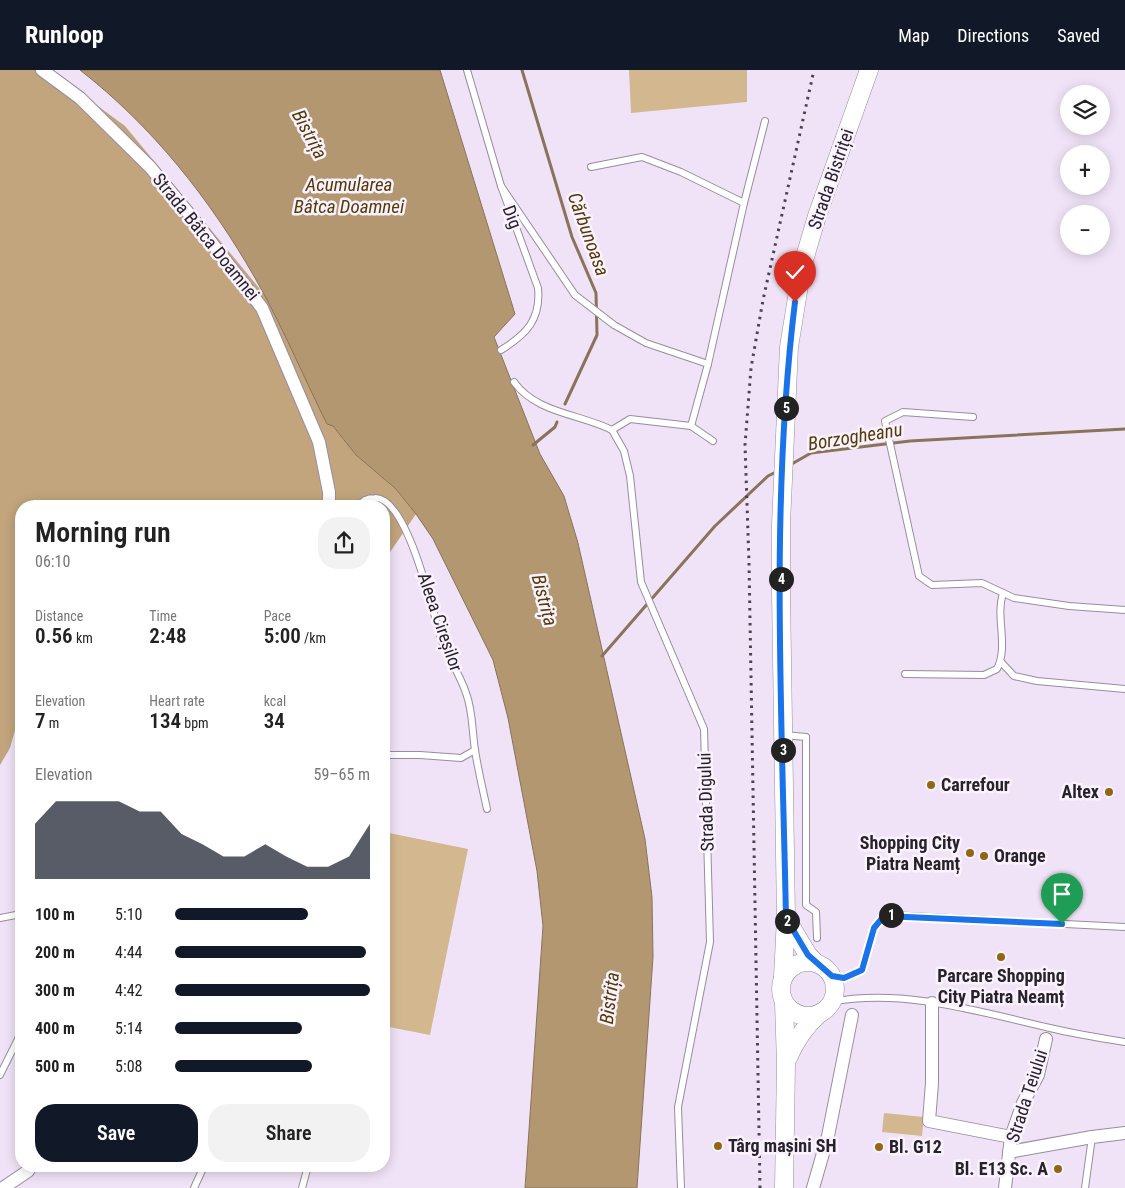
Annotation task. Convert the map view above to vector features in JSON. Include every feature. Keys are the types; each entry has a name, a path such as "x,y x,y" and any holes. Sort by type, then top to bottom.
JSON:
{"main road":[{"name":"Strada Bistriței","path":"783,977 786,918 781,593 782,495 789,347 802,267 817,216 869,70"},
{"name":"Strada Bistriței","path":"786,918 808,955 816,963"},
{"path":"784,1188 786,1063 784,1003 781,995 783,977 793,965 800,962 816,963 828,970 832,976 835,994 826,1008 807,1024 786,1063"},
{"path":"784,1003 796,1014 804,1016 826,1008"}],"street":[{"name":"Strada Bâtca Doamnei","path":"42,70 80,98 150,167 190,214 262,308 319,442 329,500"},
{"path":"932,1004 932,1083 929,1121 1011,1137"},
{"path":"814,1188 828,1136 852,1015"},
{"name":"Strada Teiului","path":"1005,1188 1011,1137 1023,1103 1038,1075 1046,1040"},
{"path":"1009,1152 1092,1137 1125,1134"},
{"path":"3,1188 27,1172"}],"lane":[{"name":"Dig","path":"467,70 500,186 538,288 539,305 531,324 512,343 501,350"},
{"path":"691,426 708,364 744,203 765,121"},
{"path":"591,167 642,157 681,172 744,203"},
{"path":"500,186 575,295 601,315 646,343 708,364"},
{"path":"514,382 523,395 560,413 592,420 612,430 630,419 691,426 712,441"},
{"path":"973,417 903,412 885,421 919,576 932,585 982,583 1014,598 1069,606 1125,610"},
{"name":"Strada Digului","path":"612,430 624,451 630,476 643,588 702,720 704,730 710,942 678,1107 680,1188"},
{"name":"Aleea Cireșilor","path":"366,500 378,498 383,500"},
{"name":"Aleea Cireșilor","path":"390,506 415,548 442,640 467,693 475,750 488,809"},
{"path":"905,674 984,675 997,669 1001,662 1003,648 1000,602 1003,593"},
{"path":"1001,662 1014,676 1037,681 1125,689"},
{"path":"783,735 806,737 806,905 816,912 817,938"},
{"path":"390,756 420,755 461,758 475,750"},
{"path":"0,918 15,915"},
{"path":"832,976 844,978 862,970 874,928 884,916 1125,928"},
{"path":"826,1008 863,997 892,998 932,1004 1125,1042"},
{"path":"0,1075 15,1045"},
{"path":"1085,1188 1092,1137"},
{"path":"194,1188 201,1172"},
{"path":"302,1188 306,1172"}],"shaded area":[{"path":"0,70 49,70 125,126 269,300 333,426 356,455 396,489 416,514 390,552 390,500 15,500 15,730 10,748 0,765"},
{"path":"629,70 747,70 747,102 631,113"},
{"path":"390,833 468,849 430,1035 390,1027"},
{"path":"884,1113 924,1117 922,1136 882,1132"}],"water":[{"path":"80,70 440,70 515,314 494,337 540,454 564,496 578,543 645,839 652,897 653,957 637,1188 525,1188 543,926 537,871 508,718 493,660 433,539 396,489 356,455 333,426 327,424 265,296 238,249 199,192 178,165 131,115"}],"waterway":[{"name":"Cărbunoasa","path":"522,70 572,237 596,293 597,335 565,404"},
{"path":"533,445 555,427 557,422"},
{"name":"Borzogheanu","path":"790,465 811,453 910,441 1125,429"},
{"name":"Borzogheanu","path":"602,656 715,526 768,476 778,471"}],"railway":[{"path":"760,1188 749,563 745,445 751,368 763,300 814,70"}],"place":[{"name":"Carrefour","path":"931,785"},
{"name":"Altex","path":"1109,792"},
{"name":"Shopping City Piatra Neamț","path":"970,853"},
{"name":"Orange","path":"984,856"},
{"name":"Parcare Shopping City Piatra Neamț","path":"1001,957"},
{"name":"Târg mașini SH","path":"718,1146"},
{"name":"Bl. G12","path":"879,1147"},
{"name":"Bl. E13 Sc. A","path":"1058,1169"}],"route":[{"path":"795,302 786,386 781,524 786,918 808,955 816,963 828,970 832,976 844,978 862,970 869,952 874,928 884,916 1062,924"}],"water label":[{"name":"Bistrița","path":"310,134"},
{"name":"Acumularea Bâtca Doamnei","path":"349,195"},
{"name":"Bistrița","path":"545,600"},
{"name":"Bistrița","path":"609,998"}]}
